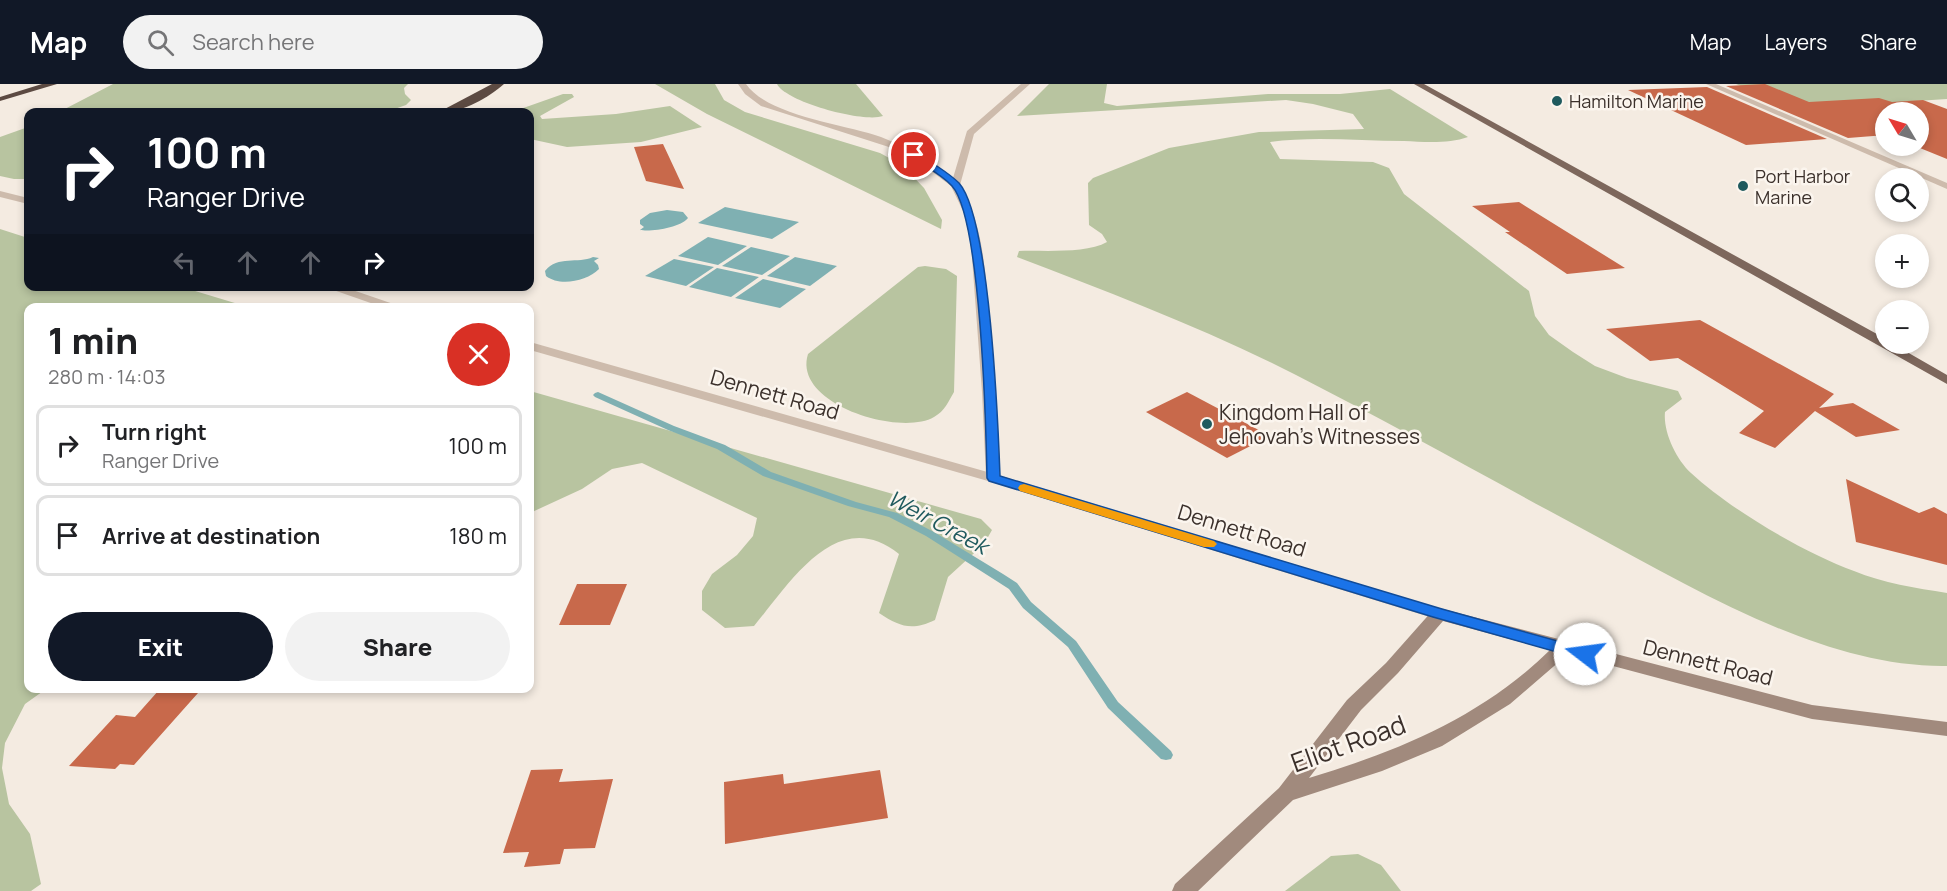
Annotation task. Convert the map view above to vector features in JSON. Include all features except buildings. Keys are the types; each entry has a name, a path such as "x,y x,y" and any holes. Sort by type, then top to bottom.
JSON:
{"highway":[{"path":"2,99 34,84"},
{"path":"2,99 52,84"},
{"path":"454,108 499,84"}],"main road":[{"path":"1418,84 1812,302 1947,380"},
{"name":"Dennett Road","path":"1438,614 1812,712 1947,729"},
{"name":"Eliot Road","path":"1286,794 1354,705 1392,668 1438,614"},
{"name":"Eliot Road","path":"1286,794 1388,761 1460,727 1541,671 1563,648"},
{"path":"1183,891 1286,794"}],"street":[{"path":"742,84 754,97 780,111 856,131 901,148 927,162 956,185 969,213 976,251 991,406 993,478"},
{"path":"956,185 970,133 1026,84"},
{"path":"1710,84 1947,186"},
{"path":"0,194 24,200"},
{"path":"343,291 383,303"},
{"name":"Dennett Road","path":"534,347 993,478 1438,614"}],"green space":[{"path":"113,84 408,84 404,88 405,94 411,100 397,108 67,108"},
{"path":"655,84 715,84 724,100 745,112 880,153 902,165 924,188 942,220 941,229 707,114"},
{"path":"777,84 856,84 883,116 843,114 809,104 783,91"},
{"path":"1049,84 1107,84 1104,103 1117,106 1268,94 1340,94 1390,89 1468,137 1436,142 1320,139 1270,142 1280,159 1373,162 1389,168 1404,194 1529,291 1535,316 1549,335 1595,366 1627,378 1678,391 1682,399 1665,412 1665,420 1668,436 1685,467 1707,487 1768,529 1834,563 1865,575 1888,582 1947,593 1947,666 1901,663 1855,654 1764,622 1719,602 1371,414 1262,358 1158,312 1017,257 1019,251 1076,250 1107,242 1102,234 1089,225 1088,183 1093,178 1169,148 1259,132 1364,129 1353,114 1286,100 1017,116"},
{"path":"1736,84 1947,84 1947,99 1795,109"},
{"path":"563,94 572,94 574,97 540,116 542,119 616,114 670,106 702,127 641,142 567,147 534,140 534,108 523,108"},
{"path":"24,128 24,179 0,176 0,137"},
{"path":"0,229 24,237 24,291 195,291 235,303 24,303 24,693 40,693 25,704 5,743 2,768 9,804 30,834 41,884 31,891 0,891"},
{"path":"918,267 946,269 957,276 954,392 946,406 934,417 918,422 898,423 852,412 832,401 816,388 807,372 808,354"},
{"path":"534,392 981,519 992,530 984,544 948,577 935,620 920,626 906,626 893,622 879,613 899,554 876,541 855,538 835,543 817,555 799,571 754,626 725,628 702,610 702,591 712,574 737,555 753,536 757,518 642,463 612,469 582,489 534,511"},
{"path":"1358,854 1381,865 1401,891 1285,891 1331,856"}],"water":[{"path":"725,207 799,222 772,239 698,223"},
{"path":"667,210 683,212 688,218 679,224 665,228 640,230 644,227 640,224 640,220 650,213"},
{"path":"708,237 747,246 718,265 678,256"},
{"path":"751,247 790,256 762,275 722,266"},
{"path":"795,257 837,266 810,286 767,276"},
{"path":"599,258 594,261 599,269 588,277 566,282 546,276 545,271 556,263"},
{"path":"674,259 714,267 686,286 645,276"},
{"path":"717,268 759,277 731,297 689,287"},
{"path":"763,279 806,289 780,308 735,298"}],"waterway":[{"name":"Weir Creek","path":"598,395 671,428 721,447 767,474 852,504 893,515 930,534 999,577 1013,586 1027,605 1072,644 1113,705 1166,755"}],"slow traffic":[{"path":"1024,488 1209,544"}],"place":[{"name":"Hamilton Marine","path":"1557,101"},
{"name":"Port Harbor Marine","path":"1743,186"},
{"name":"Kingdom Hall of Jehovah’s Witnesses","path":"1207,424"}],"route":[{"path":"914,155 927,162 956,185 969,213 976,251 991,406 993,478 1438,614 1585,654"}]}
